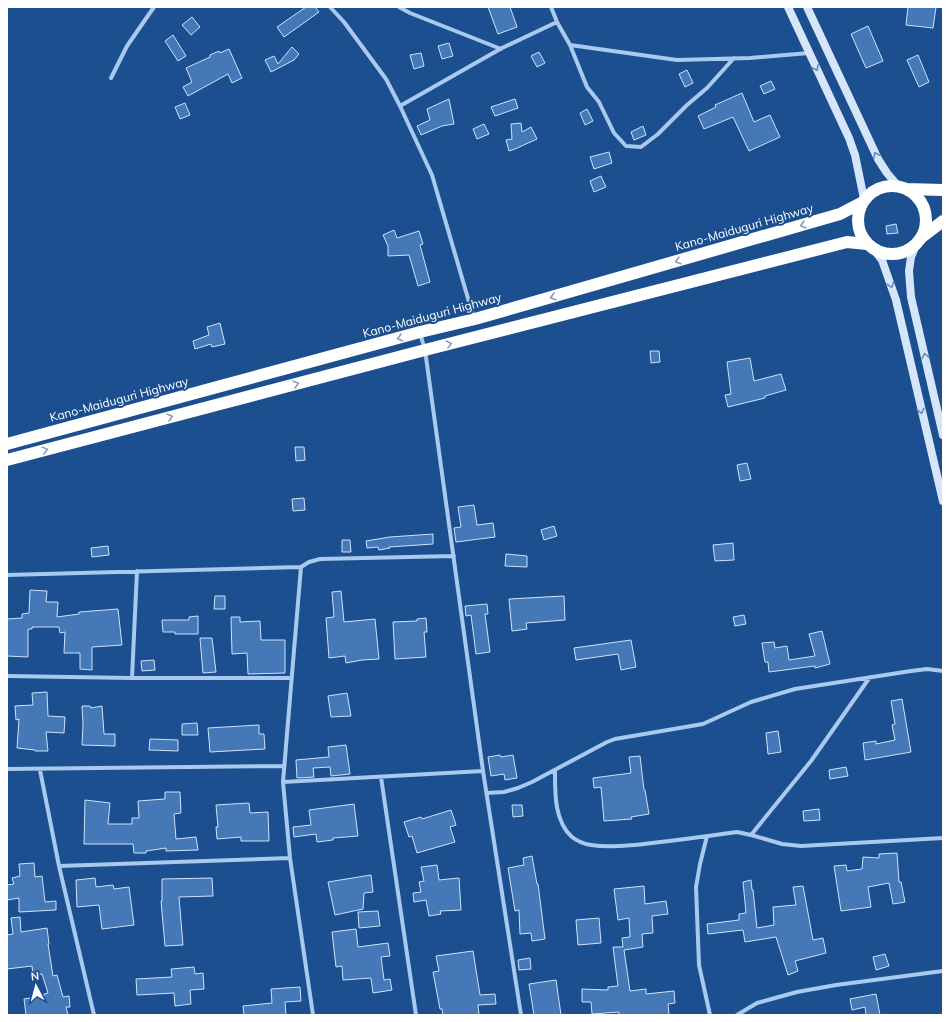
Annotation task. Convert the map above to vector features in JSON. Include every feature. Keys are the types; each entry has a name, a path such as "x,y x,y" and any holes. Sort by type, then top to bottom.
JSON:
{"highway":[{"path":"870,247 861,237 858,229 857,215 863,201 871,192 879,188 889,186 943,190"},
{"path":"902,187 916,195 923,204 926,215 926,227 919,241"},
{"name":"Kano-Maiduguri Highway","path":"7,444 420,332 474,319 840,214 863,201"},
{"path":"7,460 425,350 847,242 870,247 882,253 900,254 908,250 943,221"}],"main road":[{"path":"788,7 849,138 855,155 863,201"},
{"path":"807,7 878,159 902,187"},
{"path":"919,241 911,257 909,271 912,298 943,435"},
{"path":"870,247 882,260 896,300 943,501"}],"street":[{"path":"111,78 127,46 154,7"},
{"path":"330,7 344,22 381,73 400,106 432,175 474,319"},
{"path":"399,7 417,16 501,49"},
{"path":"551,7 557,22 570,45 588,87 599,102 614,133 626,146 641,147 658,134 687,105 707,88 734,58"},
{"path":"400,106 501,49 557,22"},
{"path":"570,45 677,60 809,53"},
{"path":"420,332 425,350 486,793 521,1015"},
{"path":"7,575 302,567 309,562 320,559 454,556"},
{"path":"302,567 283,782 290,858 313,1015"},
{"path":"132,678 138,571"},
{"path":"486,793 504,792 518,788 555,771 591,750 615,739 704,724 751,702 795,689 927,669 943,671"},
{"path":"7,676 291,678"},
{"path":"751,834 811,761 870,677"},
{"path":"7,769 40,770 284,766"},
{"path":"40,770 59,866 94,1015"},
{"path":"283,782 483,770"},
{"path":"555,771 555,794 558,811 564,826 572,836 580,842 591,845 629,845 737,832 751,834 782,844 801,846 943,838"},
{"path":"381,776 416,1015"},
{"path":"707,836 696,887 699,966 710,1015"},
{"path":"59,866 290,858"},
{"path":"737,1015 757,1003 797,992 836,985 943,971"}],"building":[{"path":"306,7 315,7 319,12 284,37 277,27"},
{"path":"488,7 510,7 517,27 498,34"},
{"path":"908,7 936,7 933,28 906,25"},
{"path":"192,17 200,27 191,35 182,25"},
{"path":"868,26 883,61 866,68 851,34"},
{"path":"173,35 186,56 178,61 165,41"},
{"path":"449,43 453,56 442,59 438,46"},
{"path":"292,47 299,54 294,60 271,72 265,60 274,56 278,64"},
{"path":"229,49 242,78 232,83 228,74 188,96 183,87 192,82 186,68 210,57 210,55 219,51 220,53"},
{"path":"539,52 545,63 537,67 531,56"},
{"path":"421,53 424,66 414,69 410,55"},
{"path":"918,55 929,82 919,87 907,60"},
{"path":"687,70 693,83 685,87 679,74"},
{"path":"771,81 775,89 764,94 760,86"},
{"path":"742,93 754,122 770,115 780,137 749,151 733,117 704,129 698,116 716,107 715,105"},
{"path":"449,99 454,124 442,126 421,135 417,126 430,120 427,109"},
{"path":"515,99 518,108 495,116 491,107"},
{"path":"185,103 190,115 180,119 175,107"},
{"path":"587,109 593,121 585,125 580,113"},
{"path":"521,123 522,132 531,127 537,139 509,151 506,140 512,139 511,124"},
{"path":"484,124 489,134 477,139 473,129"},
{"path":"643,126 646,135 634,140 631,132"},
{"path":"609,152 612,163 594,169 590,157"},
{"path":"601,176 606,187 594,192 590,181"},
{"path":"896,224 898,233 887,234 886,226"},
{"path":"394,230 397,238 419,231 423,244 420,245 430,282 418,286 409,255 388,256 388,246 383,235"},
{"path":"220,323 225,344 212,347 211,344 195,349 193,341 209,335 207,327"},
{"path":"650,351 659,351 660,362 651,363"},
{"path":"750,358 754,381 781,374 786,390 765,396 765,398 728,407 725,395 731,394 727,362"},
{"path":"295,447 304,447 305,460 296,461"},
{"path":"747,463 751,479 740,481 737,465"},
{"path":"304,498 305,510 293,511 292,499"},
{"path":"474,505 477,525 493,523 495,537 456,542 454,528 461,527 458,507"},
{"path":"554,526 557,536 544,540 541,530"},
{"path":"433,534 433,544 389,547 390,548 379,550 378,547 367,548 366,541 390,537"},
{"path":"342,540 350,540 351,552 342,552"},
{"path":"733,543 734,560 715,561 713,545"},
{"path":"108,546 109,555 92,557 91,548"},
{"path":"506,554 527,556 527,567 505,566"},
{"path":"30,590 47,591 46,602 58,602 57,617 79,614 79,612 118,609 122,645 92,647 92,670 80,669 80,653 64,653 65,632 60,633 59,627 32,627 32,629 28,629 28,657 7,656 7,619 22,618 22,614 29,613"},
{"path":"341,591 344,622 375,619 379,659 346,663 345,656 329,658 326,618 334,617 332,592"},
{"path":"215,596 225,596 225,609 214,609"},
{"path":"564,596 565,620 526,623 527,629 512,631 509,599"},
{"path":"487,604 488,614 485,614 490,652 476,654 471,615 466,616 465,606"},
{"path":"744,615 746,624 735,626 733,617"},
{"path":"198,616 198,634 175,634 175,632 163,632 162,620 189,620 189,617"},
{"path":"231,617 240,617 240,622 260,621 261,640 285,640 285,673 248,674 247,653 232,654"},
{"path":"426,618 427,632 424,632 426,657 395,659 393,622 417,621 417,619"},
{"path":"822,631 830,664 815,668 815,666 769,672 768,662 765,662 762,643 774,642 775,648 787,646 789,660 815,656 809,634"},
{"path":"200,638 212,638 216,672 203,673"},
{"path":"631,640 636,667 621,670 618,654 576,660 574,648"},
{"path":"154,660 155,670 142,671 141,661"},
{"path":"47,692 48,716 65,717 64,733 46,732 48,751 35,751 17,748 19,719 16,720 15,706 33,705 32,693"},
{"path":"347,693 351,716 331,717 328,696"},
{"path":"902,699 911,752 865,760 863,743 876,741 876,744 895,740 892,725 895,724 891,701"},
{"path":"82,706 90,706 91,708 102,706 104,734 115,734 115,746 82,745"},
{"path":"197,723 198,735 182,735 182,724"},
{"path":"259,725 259,734 264,734 265,749 210,752 208,728"},
{"path":"778,731 781,752 768,754 766,733"},
{"path":"150,739 178,740 178,751 149,750"},
{"path":"346,745 350,774 331,776 330,767 313,768 314,777 297,778 296,760 329,757 328,747"},
{"path":"500,755 501,757 513,755 517,778 505,780 504,774 491,776 488,757"},
{"path":"640,756 644,790 649,814 631,817 632,819 604,821 601,787 594,788 593,778 631,773 629,757"},
{"path":"846,767 848,776 830,779 829,770"},
{"path":"165,792 180,792 181,813 174,814 176,839 196,837 198,850 166,851 166,848 146,851 146,853 134,853 133,844 84,844 85,800 110,803 108,824 132,824 132,818 139,818 138,801 165,799"},
{"path":"249,803 250,813 268,812 269,841 241,841 241,837 217,839 216,827 218,827 216,805"},
{"path":"354,804 358,836 333,838 333,840 317,842 316,834 294,837 293,827 311,825 309,810"},
{"path":"512,805 522,805 523,816 513,817"},
{"path":"819,809 820,820 804,821 803,811"},
{"path":"451,810 456,825 450,827 455,842 417,853 412,836 409,837 404,822 421,817 422,819"},
{"path":"897,853 899,882 901,882 905,902 893,904 889,883 868,887 871,907 841,911 834,866 846,865 847,871 862,869 863,857 879,858 879,854"},
{"path":"532,856 538,884 545,939 532,941 531,933 520,934 519,910 515,911 508,868 524,865 523,858"},
{"path":"34,863 35,877 42,876 45,902 56,901 56,910 19,912 19,898 7,900 7,885 14,884 12,878 20,876 19,864"},
{"path":"437,865 439,880 459,878 461,910 440,911 441,914 429,916 426,900 414,902 413,893 421,892 419,882 424,881 421,867"},
{"path":"371,875 373,892 364,893 363,909 335,915 328,882"},
{"path":"95,878 96,887 113,885 114,889 129,887 134,925 102,929 99,905 77,907 76,880"},
{"path":"212,878 213,896 179,897 183,945 165,946 161,901 162,879"},
{"path":"751,880 757,928 774,925 773,907 796,905 793,887 803,886 813,940 823,938 826,953 795,961 798,971 788,975 776,937 745,942 743,930 708,934 707,924 739,920 739,914 746,913 743,882"},
{"path":"644,886 645,904 666,901 668,914 652,916 653,933 642,934 643,947 624,950 630,991 646,989 646,994 674,991 675,1003 668,1004 669,1015 619,1015 619,1012 592,1014 591,1002 582,1002 582,989 608,990 608,987 618,986 613,947 623,947 622,938 630,937 629,918 618,920 614,889"},
{"path":"378,911 380,926 359,928 358,912"},
{"path":"20,917 21,932 47,928 53,976 57,975 63,997 69,996 70,1007 66,1007 68,1015 26,1015 24,999 44,996 44,994 48,993 42,974 33,975 32,966 7,969 7,935 13,934 11,918"},
{"path":"599,918 601,943 578,945 576,920"},
{"path":"356,929 358,947 388,943 390,956 381,957 384,980 390,979 392,990 373,993 371,978 343,980 342,966 336,967 332,932"},
{"path":"473,951 480,995 495,994 496,1004 478,1005 479,1015 443,1015 442,1009 440,1009 433,972 439,971 436,956"},
{"path":"885,954 889,966 876,970 873,957"},
{"path":"530,958 531,969 519,970 518,960"},
{"path":"194,967 195,974 203,973 204,989 190,990 191,1004 175,1006 174,993 137,995 136,979 172,977 171,969"},
{"path":"556,980 561,1015 534,1015 529,984"},
{"path":"300,987 301,1001 285,1002 286,1015 244,1015 243,1006 272,1003 271,989"},
{"path":"876,994 880,1015 866,1015 865,1007 852,1010 850,999"}]}
